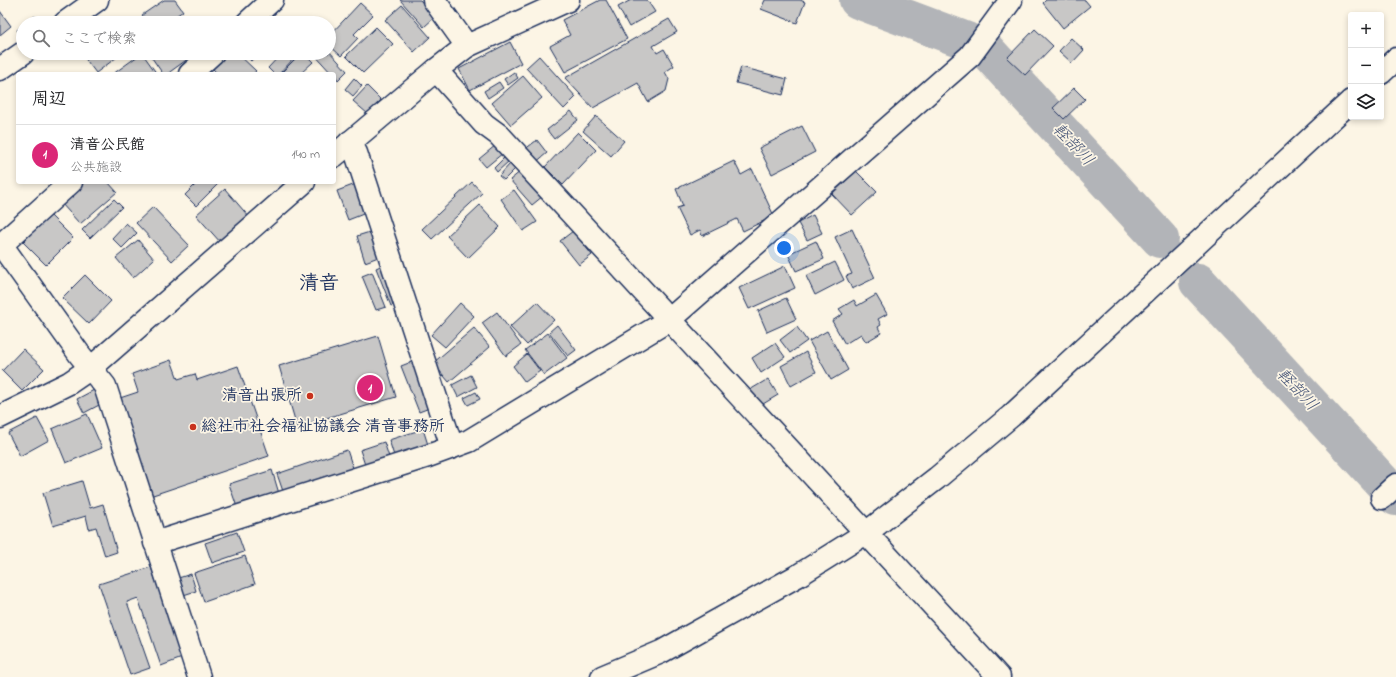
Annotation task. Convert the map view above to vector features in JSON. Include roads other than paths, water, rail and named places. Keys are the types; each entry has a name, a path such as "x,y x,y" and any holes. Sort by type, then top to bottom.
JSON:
{"street":[{"path":"75,16 97,0"},
{"path":"255,16 272,0"},
{"path":"434,0 467,46"},
{"path":"336,154 436,70 467,46 568,0"},
{"path":"155,543 452,447 469,440 669,320 970,56 1011,0"},
{"path":"0,69 16,58"},
{"path":"1384,70 1396,59"},
{"path":"192,72 206,60"},
{"path":"436,70 484,124 499,135 999,677"},
{"path":"602,677 660,652 799,575 866,533 937,478 1011,416 1348,104"},
{"path":"350,142 356,153 452,447"},
{"path":"68,184 1,244 105,386 199,677"},
{"path":"0,417 69,383 91,368 302,184"}],"waterway":[{"name":"軽部川","path":"858,0 967,41"},
{"name":"軽部川","path":"986,50 1160,239"},
{"name":"軽部川","path":"1198,282 1396,497"}],"place":[{"name":"清音公民館","path":"370,388"},
{"name":"清音出張所","path":"310,396"},
{"name":"総社市社会福祉協議会 清音事務所","path":"193,427"}],"district":[{"name":"清音","path":"319,284"}]}
